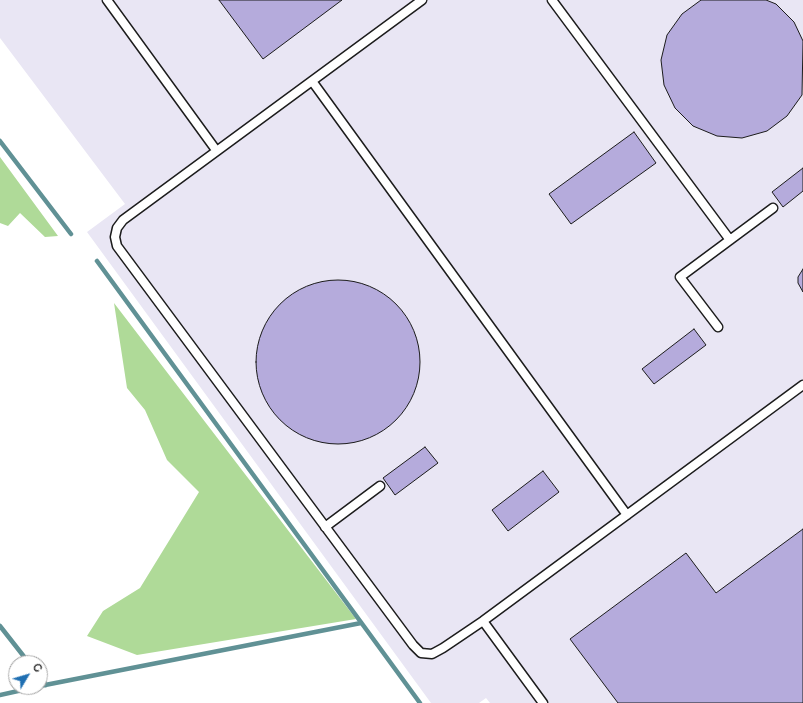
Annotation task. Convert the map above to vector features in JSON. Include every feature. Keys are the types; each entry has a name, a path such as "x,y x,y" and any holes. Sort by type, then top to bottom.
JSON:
{"lane":[{"path":"107,0 216,150"},
{"path":"422,0 216,150 123,220 116,232 118,246 413,645 421,653 432,654 483,621 803,385"},
{"path":"552,0 730,240"},
{"path":"312,81 627,515"},
{"path":"718,327 680,277 772,208"},
{"path":"325,527 380,486"},
{"path":"483,621 543,703"}],"shaded area":[{"path":"0,0 803,0 803,703 490,703 486,698 479,703 431,703 87,232 125,204 0,38"}],"green space":[{"path":"0,157 58,236 45,237 20,213 8,226 0,223"},
{"path":"114,303 356,619 137,655 87,636 103,611 140,588 199,492 167,460 145,410 127,388"}],"building":[{"path":"219,0 342,0 263,59"},
{"path":"701,0 766,0 776,4 794,22 803,41 802,95 787,116 767,131 742,138 717,136 693,126 675,108 664,85 661,60 667,35 682,14"},
{"path":"634,132 656,163 571,224 549,194"},
{"path":"803,168 803,191 783,207 772,192"},
{"path":"803,269 803,292 798,283 798,277"},
{"path":"330,280 346,280 369,286 384,294 396,304 406,316 414,331 420,354 420,370 414,393 406,408 396,420 384,430 369,438 346,444 330,444 307,438 292,430 280,420 270,408 260,386 256,370 256,354 262,331 270,316 280,304 292,294 314,284"},
{"path":"694,329 706,345 654,384 642,369"},
{"path":"425,447 438,463 395,495 383,478"},
{"path":"543,471 559,492 508,531 492,510"},
{"path":"803,529 803,703 618,703 570,639 686,553 716,593"}],"waterway":[{"path":"0,141 71,234"},
{"path":"97,261 420,703"},
{"path":"48,684 361,623"},
{"path":"0,626 23,655"},
{"path":"0,695 8,693"}]}
